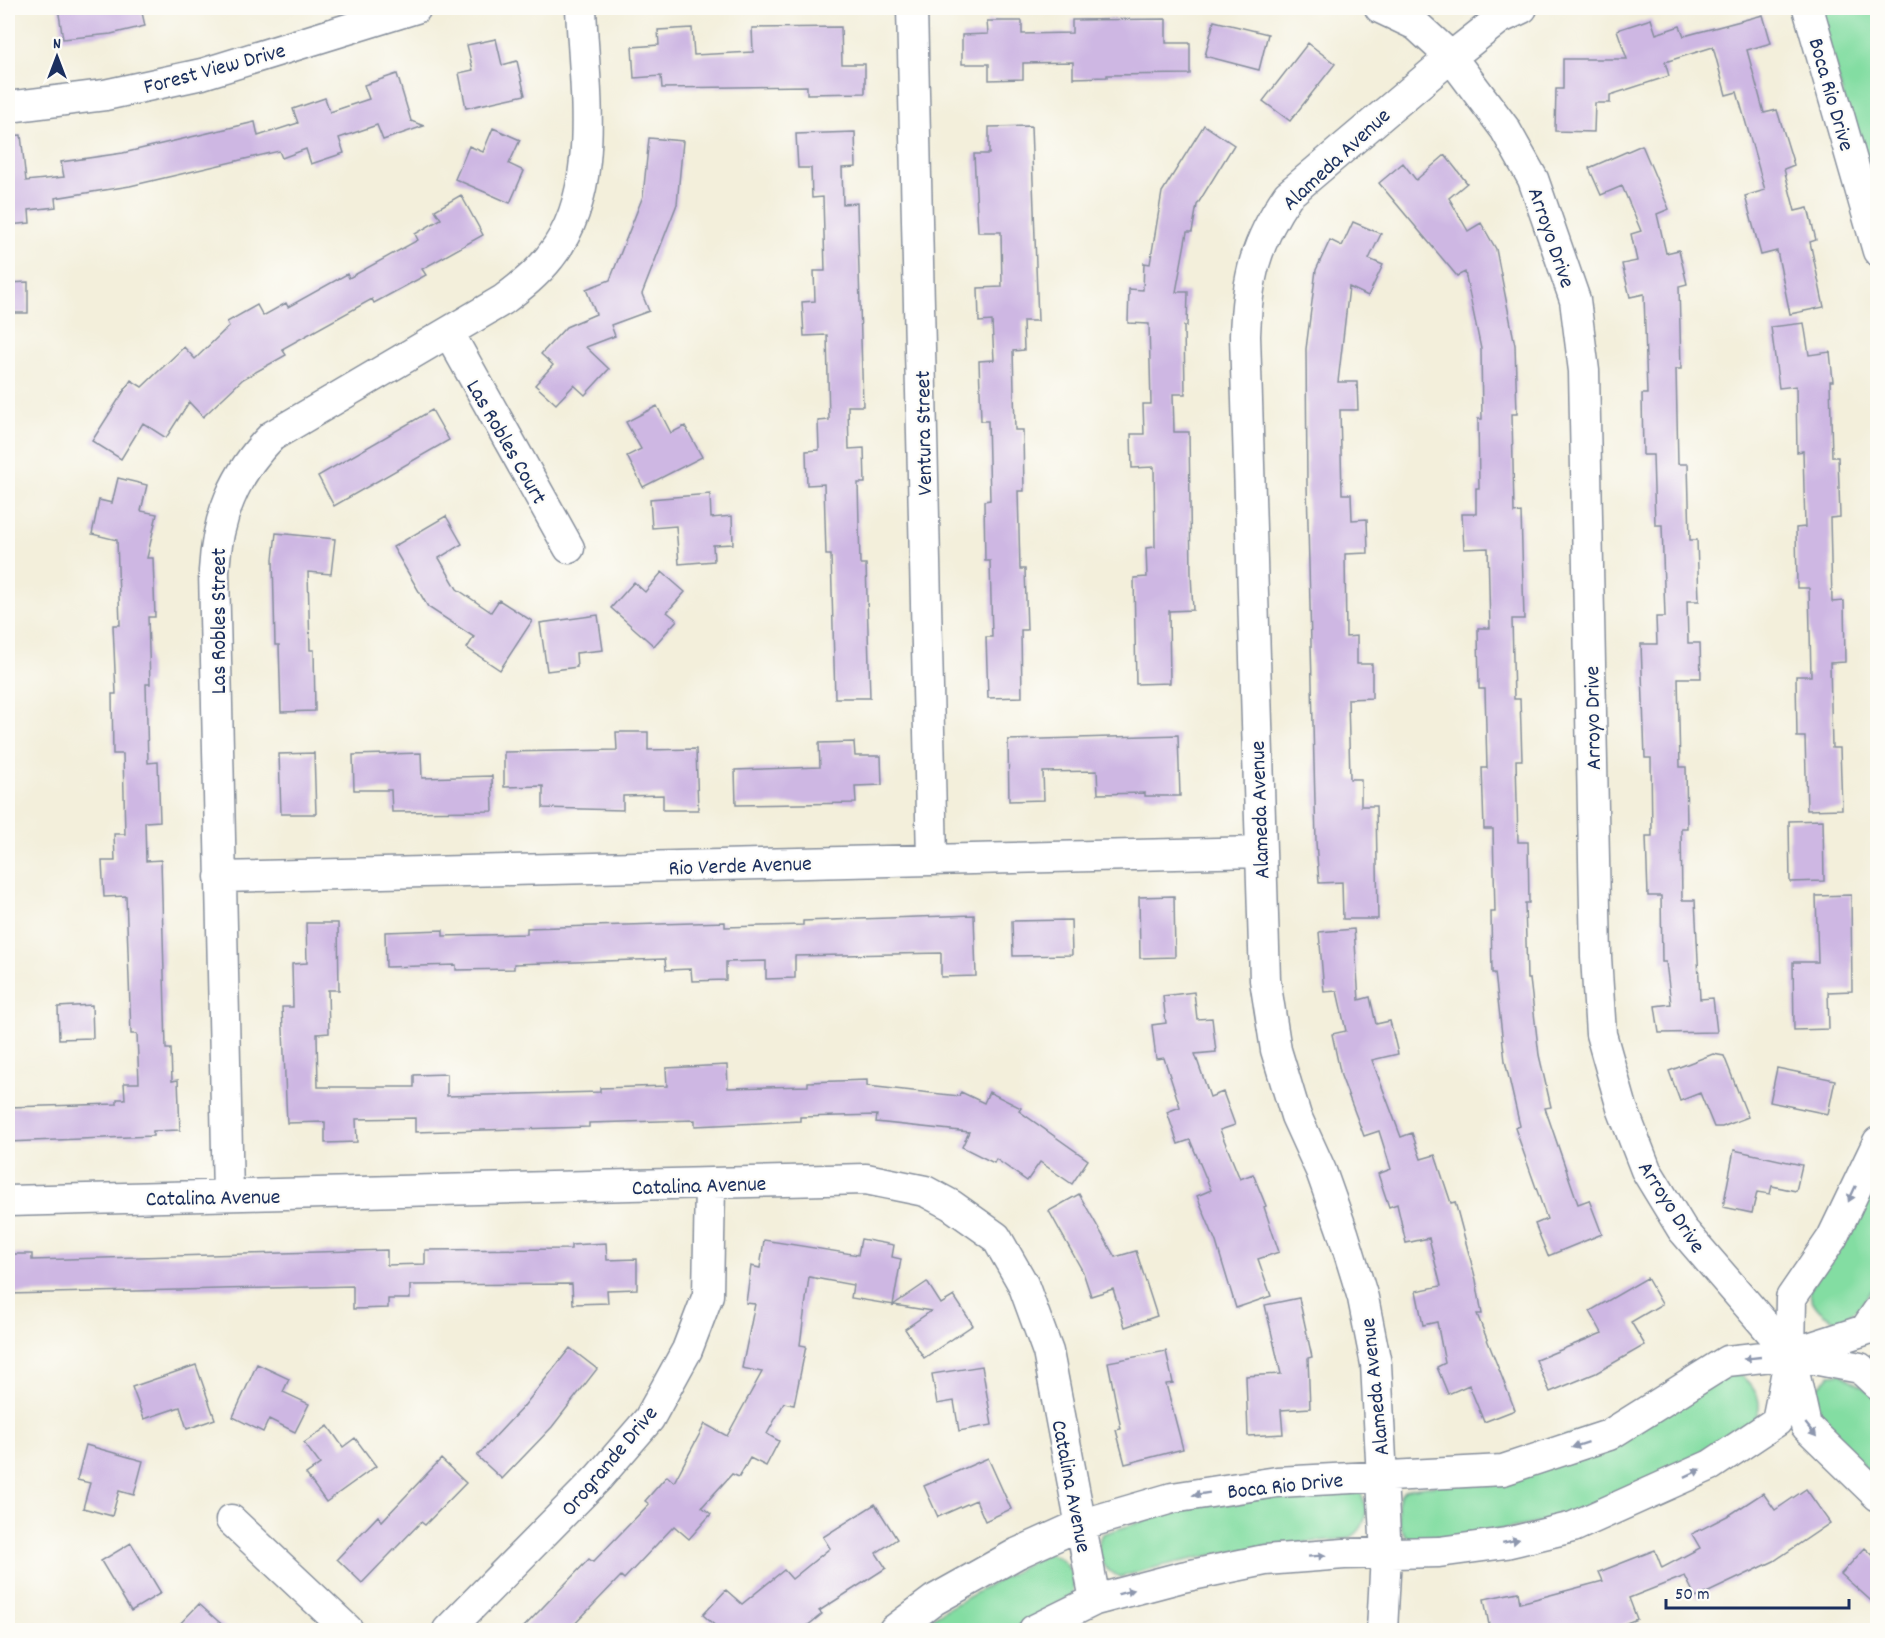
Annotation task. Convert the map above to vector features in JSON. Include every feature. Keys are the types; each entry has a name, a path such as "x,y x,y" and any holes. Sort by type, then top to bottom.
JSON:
{"street":[{"name":"Forest View Drive","path":"8,107 105,95 202,74 416,8"},
{"name":"Las Robles Street","path":"228,1195 214,571 215,547 226,505 252,457 272,436 503,300 526,282 550,257 567,232 577,207 583,178 586,142 581,8"},
{"name":"Ventura Street","path":"912,8 932,859"},
{"path":"1380,8 1416,25 1451,57 1499,19 1522,8"},
{"name":"Boca Rio Drive","path":"1808,8 1878,251"},
{"name":"Alameda Avenue","path":"1382,1630 1386,1555 1376,1364 1364,1298 1321,1171 1296,1116 1276,1050 1265,980 1259,852 1245,336 1250,273 1270,222 1288,195 1451,57"},
{"name":"Arroyo Drive","path":"1451,57 1505,129 1533,179 1575,300 1584,371 1596,957 1601,1034 1622,1108 1646,1170 1682,1229 1790,1354 1806,1426 1878,1496"},
{"name":"Las Robles Court","path":"449,333 569,548"},
{"name":"Rio Verde Avenue","path":"220,877 1259,852"},
{"path":"1034,1630 1095,1600 1182,1577 1265,1560 1344,1554 1386,1555 1439,1552 1494,1544 1573,1527 1711,1465 1777,1421 1790,1354 1791,1298 1832,1238 1878,1142"},
{"name":"Catalina Avenue","path":"8,1201 710,1185 866,1179 925,1191 996,1237 1023,1284 1048,1352 1095,1600"},
{"name":"Orogrande Drive","path":"448,1630 598,1478 649,1419 687,1350 708,1295 710,1185"},
{"name":"Boca Rio Drive","path":"894,1630 934,1600 1018,1553 1080,1525 1183,1496 1277,1482 1503,1470 1609,1435 1727,1361 1790,1354 1864,1330 1878,1311"},
{"path":"1790,1354 1860,1368 1878,1385"},
{"path":"231,1520 348,1630"}],"green space":[{"path":"1818,8 1877,8 1877,215"},
{"path":"1877,1168 1877,1283 1861,1305 1840,1322 1820,1311 1809,1291"},
{"path":"1734,1372 1746,1380 1758,1399 1758,1413 1754,1420 1709,1450 1638,1488 1563,1516 1508,1529 1420,1541 1406,1535 1400,1525 1399,1499 1406,1490 1435,1485"},
{"path":"1841,1374 1877,1396 1877,1479 1818,1421 1814,1398 1817,1388 1830,1375"},
{"path":"1359,1490 1365,1504 1365,1518 1359,1530 1347,1539 1233,1552 1177,1562 1121,1577 1104,1566 1099,1555 1099,1541 1102,1534 1227,1495"},
{"path":"1048,1553 1060,1559 1069,1568 1073,1580 1073,1594 1012,1630 909,1630"}],"building":[{"path":"58,8 141,8 145,26 111,34 63,39"},
{"path":"1763,15 1771,43 1747,50 1764,113 1777,110 1794,165 1784,169 1795,211 1808,208 1816,240 1810,242 1824,307 1790,314 1777,251 1761,255 1745,196 1765,190 1737,92 1726,95 1713,47 1665,62 1669,76 1610,95 1610,103 1595,103 1594,132 1555,131 1556,89 1563,89 1563,59 1627,59 1617,30 1651,19 1656,34 1680,26 1684,36"},
{"path":"1166,19 1166,43 1190,43 1190,74 1107,75 1107,77 1073,78 1073,62 1023,63 1023,79 989,80 989,64 962,64 962,35 988,34 987,21 1022,21 1022,34 1072,33 1072,20"},
{"path":"1214,21 1268,34 1259,70 1205,56"},
{"path":"841,27 842,64 865,64 865,93 807,94 807,86 662,88 661,76 634,78 632,47 659,45 658,30 692,28 694,55 753,52 752,28"},
{"path":"496,39 502,65 517,61 525,95 466,108 459,73 473,70 467,45"},
{"path":"1308,43 1335,64 1290,121 1263,101"},
{"path":"397,74 411,121 424,126 383,140 377,125 339,138 344,153 311,164 306,149 282,158 279,151 130,186 55,198 56,207 29,210 30,223 8,225 8,136 21,135 26,181 64,177 61,162 123,153 255,122 258,136 298,123 293,109 325,98 330,112 369,99 364,85"},
{"path":"1204,125 1234,145 1197,205 1192,232 1187,232 1176,292 1188,292 1187,326 1184,326 1185,394 1173,394 1174,432 1189,432 1193,610 1169,611 1170,683 1136,684 1134,578 1147,577 1146,548 1155,547 1154,467 1132,468 1131,434 1144,434 1143,404 1151,404 1149,324 1128,323 1129,289 1143,290 1144,263 1150,264 1162,192"},
{"path":"1031,126 1038,321 1023,321 1024,350 1013,351 1015,430 1023,430 1024,491 1018,491 1020,569 1025,569 1027,630 1021,630 1022,697 988,698 986,637 992,637 990,561 985,561 984,501 990,500 988,421 981,421 979,361 994,360 992,321 979,322 978,288 1002,287 1001,232 978,232 974,154 989,154 989,127"},
{"path":"493,128 520,140 509,164 524,171 510,203 455,179 469,146 483,152"},
{"path":"855,132 856,167 842,168 843,204 857,203 863,406 848,406 849,449 864,448 865,483 858,483 860,564 866,564 870,698 835,698 831,555 826,555 824,484 807,485 806,451 819,450 818,421 829,420 827,335 804,336 802,302 815,301 814,271 825,271 823,197 812,198 811,168 798,168 796,134"},
{"path":"649,138 683,141 677,204 642,294 649,311 611,325 615,336 586,347 609,369 585,395 574,385 556,404 535,385 553,365 541,354 566,327 596,314 586,289 610,280 643,196"},
{"path":"1642,145 1669,209 1657,214 1666,253 1679,250 1687,284 1679,286 1681,369 1676,369 1678,464 1688,464 1690,540 1697,540 1699,601 1687,601 1688,643 1700,643 1701,678 1678,678 1680,767 1686,767 1687,828 1681,828 1682,900 1695,900 1700,999 1713,998 1717,1032 1659,1033 1655,1006 1671,1004 1666,962 1662,962 1661,896 1648,896 1646,836 1652,836 1651,758 1645,758 1641,644 1657,644 1656,617 1665,617 1662,525 1655,525 1653,455 1643,455 1642,394 1647,394 1644,294 1630,297 1622,264 1637,261 1631,234 1641,231 1622,186 1601,195 1589,168"},
{"path":"1445,155 1467,183 1449,198 1468,231 1481,223 1496,249 1515,345 1517,414 1512,414 1514,513 1521,512 1524,619 1512,619 1514,699 1520,699 1522,760 1516,760 1518,842 1528,842 1529,903 1525,903 1527,979 1530,979 1539,1055 1551,1107 1545,1108 1578,1204 1589,1200 1602,1234 1548,1256 1535,1224 1547,1219 1515,1128 1520,1126 1505,1061 1495,973 1492,973 1491,912 1495,912 1493,829 1484,829 1482,768 1487,768 1485,689 1479,689 1478,628 1490,628 1488,548 1464,549 1462,514 1476,514 1476,488 1479,488 1478,419 1482,419 1481,349 1465,272 1457,276 1379,183 1403,163 1416,180"},
{"path":"461,195 483,235 422,269 426,275 374,303 372,299 282,349 286,355 243,379 203,417 189,402 166,438 143,423 121,459 92,441 131,380 142,387 184,347 195,359 229,326 227,322 257,305 263,316 286,303 288,307 347,274 349,278 418,240 415,234 441,219 435,210"},
{"path":"1353,222 1381,234 1369,259 1383,265 1368,296 1349,287 1338,382 1357,382 1358,410 1340,410 1342,494 1351,494 1352,520 1367,519 1368,553 1345,554 1346,637 1357,636 1357,664 1372,664 1372,698 1348,699 1350,779 1361,779 1361,806 1376,806 1378,919 1343,919 1342,882 1319,883 1316,842 1306,349 1316,270 1330,240 1342,246"},
{"path":"28,282 28,313 8,313 8,283"},
{"path":"1804,323 1809,355 1830,352 1833,381 1830,381 1832,457 1838,457 1840,517 1830,518 1832,602 1844,601 1845,662 1830,663 1832,748 1840,748 1842,809 1807,810 1805,737 1797,737 1796,676 1811,676 1809,588 1797,588 1796,528 1805,527 1803,451 1797,452 1796,386 1779,388 1771,327"},
{"path":"657,406 671,433 685,426 702,457 643,487 627,456 641,449 626,422"},
{"path":"432,410 449,440 334,506 318,476"},
{"path":"118,478 147,485 141,511 157,514 147,558 153,558 155,617 148,617 150,684 146,684 148,763 158,762 160,821 145,822 146,861 161,860 166,1049 171,1049 172,1081 178,1080 180,1130 153,1131 153,1136 8,1142 8,1107 117,1104 117,1099 125,1099 124,1083 139,1083 137,1034 131,1034 126,896 104,897 102,861 115,861 114,834 125,834 123,754 113,754 112,694 116,694 113,625 120,625 117,540 92,534 99,500 112,503"},
{"path":"710,494 711,518 732,516 733,544 713,545 714,561 679,564 676,526 652,528 650,499"},
{"path":"446,516 462,544 439,558 457,589 491,612 499,600 532,621 500,670 467,648 474,637 428,607 393,547"},
{"path":"276,533 335,539 331,574 308,572 310,650 314,650 315,711 281,712 279,645 275,645 273,559"},
{"path":"662,572 685,592 667,612 677,620 654,646 611,608 634,582 645,592"},
{"path":"598,615 603,650 576,653 577,667 547,671 540,623"},
{"path":"616,732 648,732 648,750 696,749 698,810 663,810 663,795 623,796 623,810 543,808 543,786 504,787 504,752 617,750"},
{"path":"1178,735 1180,796 1145,796 1145,793 1098,794 1097,771 1043,772 1044,800 1009,801 1008,740"},
{"path":"854,742 855,756 881,756 882,785 855,786 856,803 736,805 735,770 820,767 819,743"},
{"path":"314,753 316,814 281,814 279,754"},
{"path":"421,753 422,778 492,776 493,811 392,812 391,790 354,790 353,755"},
{"path":"1823,820 1824,881 1790,882 1789,821"},
{"path":"1851,895 1852,991 1828,992 1829,1029 1794,1030 1793,962 1818,962 1816,896"},
{"path":"1174,896 1175,957 1140,958 1139,897"},
{"path":"974,915 976,976 941,977 941,953 795,956 795,978 766,979 766,961 726,962 726,980 692,981 691,969 666,970 665,959 514,964 514,969 456,970 456,965 386,967 385,932 443,930 443,936 527,934 527,928 725,922 725,927 803,925 803,921"},
{"path":"1071,920 1072,955 1013,956 1012,921"},
{"path":"306,923 338,923 339,990 328,990 329,1033 317,1034 318,1087 414,1087 414,1075 447,1074 447,1096 600,1092 600,1088 667,1086 666,1068 727,1065 728,1088 808,1086 808,1082 867,1080 867,1086 959,1096 961,1092 984,1103 989,1092 1021,1108 1019,1111 1088,1160 1072,1184 1040,1162 1027,1181 996,1159 994,1163 962,1147 969,1132 876,1122 877,1115 800,1117 800,1121 695,1126 695,1120 589,1123 589,1127 415,1132 415,1118 356,1119 357,1142 325,1143 325,1122 287,1123 282,1007 293,1007 292,964 307,963"},
{"path":"1354,929 1359,1000 1370,997 1376,1024 1390,1021 1398,1054 1372,1060 1401,1137 1412,1133 1421,1159 1435,1155 1451,1203 1455,1202 1476,1280 1482,1314 1477,1314 1515,1410 1484,1422 1469,1385 1448,1394 1437,1367 1445,1363 1437,1322 1423,1325 1416,1291 1441,1286 1429,1238 1406,1243 1397,1204 1389,1207 1378,1174 1391,1169 1379,1131 1364,1136 1341,1076 1332,1034 1346,1031 1337,991 1324,992 1319,932"},
{"path":"1194,992 1197,1019 1212,1018 1216,1052 1195,1054 1210,1097 1223,1092 1235,1125 1220,1130 1240,1179 1253,1174 1266,1206 1264,1207 1279,1252 1258,1259 1271,1296 1236,1308 1216,1242 1197,1196 1211,1190 1190,1140 1178,1144 1167,1112 1180,1107 1164,1058 1156,1059 1152,1025 1166,1023 1163,996"},
{"path":"92,1005 93,1038 59,1039 58,1007"},
{"path":"1713,1054 1724,1056 1748,1117 1722,1127 1714,1127 1700,1093 1680,1101 1669,1071"},
{"path":"1777,1068 1835,1080 1828,1114 1770,1102"},
{"path":"1734,1150 1802,1165 1796,1191 1772,1186 1770,1194 1757,1192 1752,1213 1723,1207"},
{"path":"1079,1194 1115,1257 1136,1251 1157,1316 1125,1327 1113,1289 1091,1296 1083,1272 1049,1211"},
{"path":"861,1239 894,1245 892,1257 901,1259 893,1305 851,1298 853,1285 809,1277 800,1345 806,1346 794,1405 784,1403 767,1434 779,1441 766,1466 750,1458 739,1477 732,1474 702,1507 711,1514 689,1539 674,1526 624,1579 621,1576 569,1630 521,1630 589,1559 593,1562 649,1504 645,1501 667,1476 674,1482 705,1424 727,1436 762,1372 742,1368 755,1304 746,1303 751,1266 760,1268 764,1240 858,1255"},
{"path":"606,1243 607,1260 637,1259 637,1289 607,1290 608,1303 573,1304 572,1284 410,1285 410,1299 388,1299 388,1308 353,1309 353,1286 8,1294 8,1254 32,1254 32,1260 387,1250 387,1265 425,1264 425,1250 571,1249 571,1245"},
{"path":"1647,1278 1662,1304 1631,1322 1645,1345 1596,1373 1550,1392 1536,1360 1602,1333 1590,1311"},
{"path":"927,1282 941,1304 954,1296 973,1325 924,1358 905,1329 931,1311 893,1305"},
{"path":"1299,1298 1312,1357 1308,1358 1310,1408 1281,1410 1283,1434 1248,1436 1246,1376 1281,1374 1265,1305"},
{"path":"570,1348 597,1369 552,1427 502,1479 477,1456 524,1406"},
{"path":"1166,1351 1173,1383 1166,1384 1183,1449 1125,1464 1116,1430 1121,1429 1108,1362"},
{"path":"257,1364 289,1379 283,1392 309,1404 295,1432 269,1419 263,1432 233,1417"},
{"path":"196,1365 215,1419 187,1429 180,1407 144,1419 132,1387"},
{"path":"982,1366 992,1425 959,1431 954,1401 937,1404 932,1374"},
{"path":"328,1426 343,1447 355,1438 376,1466 326,1502 306,1474 320,1464 304,1443"},
{"path":"86,1445 143,1461 134,1495 119,1491 112,1516 83,1508 90,1483 77,1480"},
{"path":"988,1458 1011,1509 985,1521 976,1500 938,1517 924,1486"},
{"path":"441,1459 466,1483 425,1525 421,1522 362,1583 337,1559 378,1516 382,1521"},
{"path":"1806,1489 1830,1523 1774,1561 1696,1598 1685,1576 1629,1598 1637,1619 1608,1630 1490,1630 1484,1599 1518,1592 1520,1603 1603,1581 1599,1572 1655,1550 1662,1568 1700,1548 1692,1534 1731,1514 1763,1493 1775,1510"},
{"path":"875,1504 897,1539 876,1553 886,1568 819,1611 822,1614 802,1630 720,1630 703,1615 726,1590 742,1604 784,1570 792,1579 830,1548 823,1537"},
{"path":"131,1543 161,1593 131,1611 101,1561"},
{"path":"1865,1548 1878,1560 1878,1607 1841,1574"},
{"path":"199,1604 228,1630 174,1630"}]}
